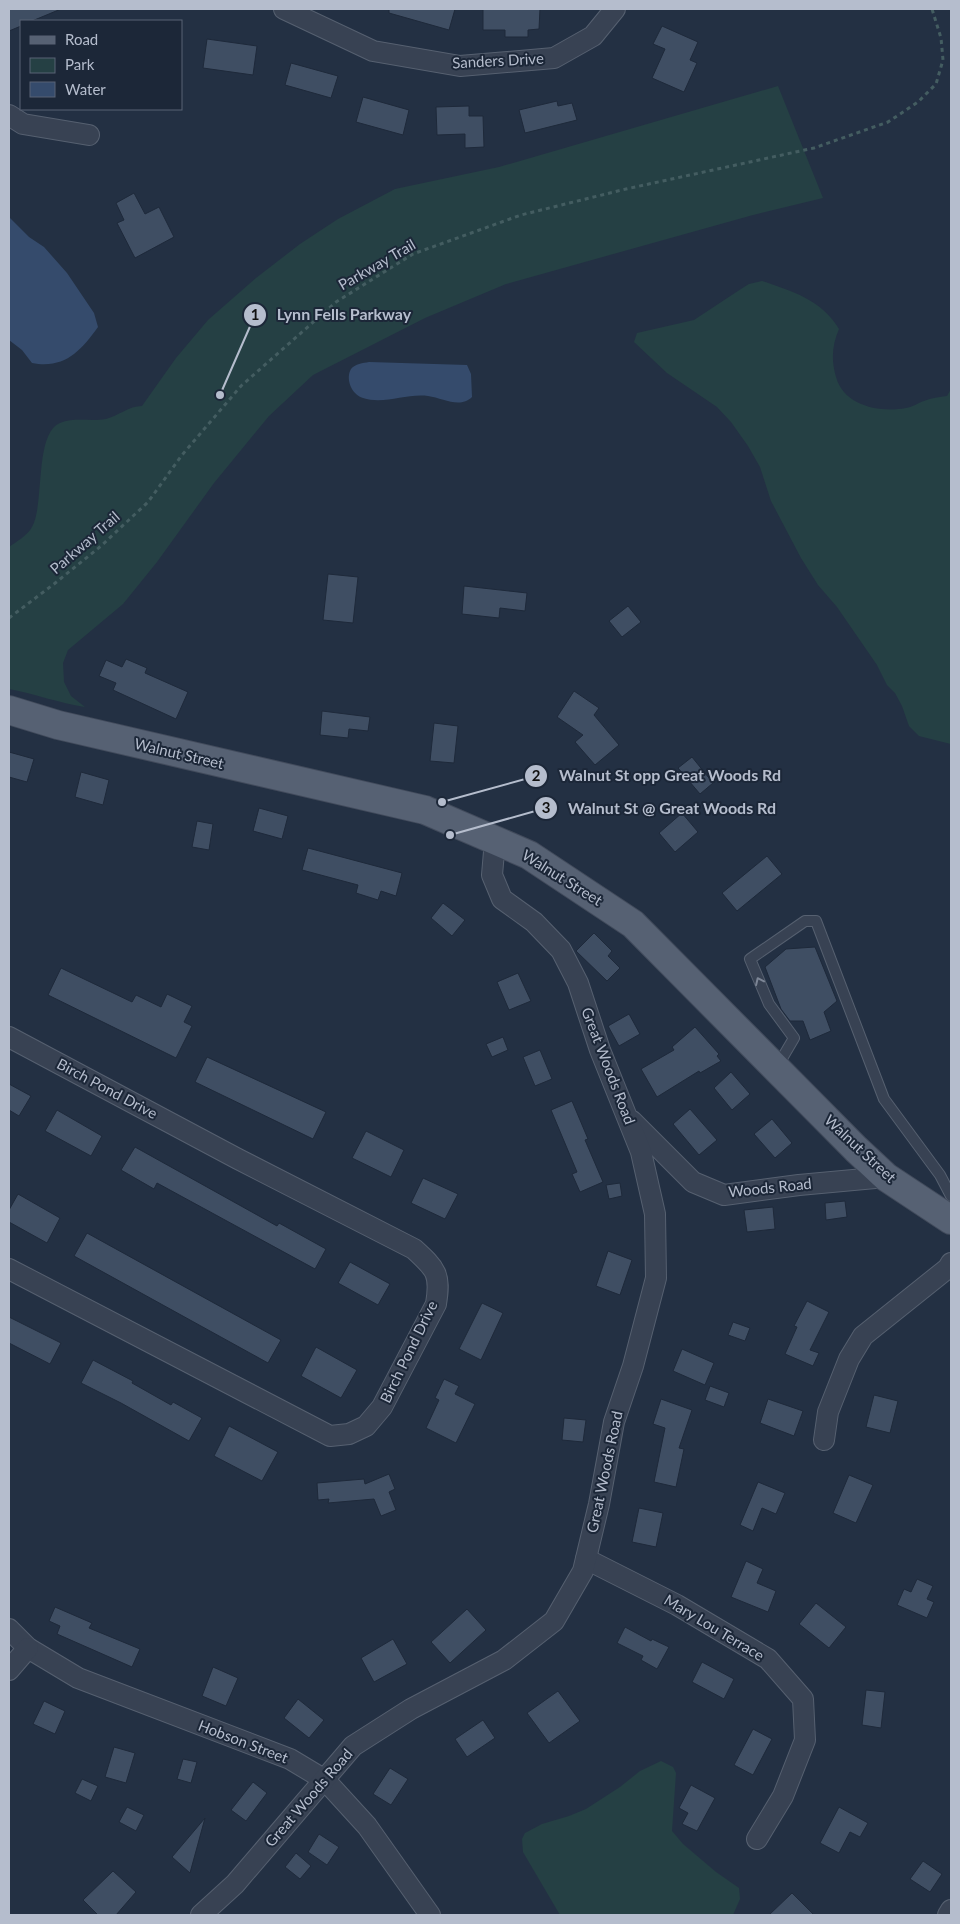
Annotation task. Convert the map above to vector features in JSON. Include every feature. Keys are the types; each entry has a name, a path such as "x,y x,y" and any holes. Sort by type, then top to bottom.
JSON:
{"main road":[{"name":"Walnut Street","path":"9,710 77,729 425,810 529,855 633,924 886,1177 951,1220"}],"street":[{"name":"Sanders Drive","path":"284,9 373,51 460,66 554,58 593,36 615,9"},
{"path":"9,115 23,124 89,136"},
{"name":"Great Woods Road","path":"201,1915 235,1884 353,1746 411,1709 504,1660 554,1621 583,1571 599,1504 614,1422 632,1366 656,1278 655,1214 641,1152 600,1050 578,983 561,950 534,922 502,899 492,875 495,840"},
{"name":"Birch Pond Drive","path":"9,1037 238,1159 414,1249 433,1265 439,1286 436,1304 382,1408 366,1426 349,1434 330,1436 9,1269"},
{"name":"Woods Road","path":"626,1114 693,1182 724,1195 799,1185 886,1177"},
{"path":"824,1440 828,1412 848,1359 863,1336 918,1293 948,1268 951,1263"},
{"name":"Mary Lou Terrace","path":"586,1559 676,1605 768,1659 803,1699 805,1740 783,1796 757,1838"},
{"name":"Hobson Street","path":"9,1629 28,1648 78,1678 290,1759 325,1780 367,1826 430,1915"},
{"path":"9,1670 28,1648"},
{"path":"948,1915 951,1910"}],"lane":[{"path":"776,1068 794,1038 769,1004 750,959 805,921 816,921 884,1100 940,1174 951,1196"}],"path":[{"name":"Parkway Trail","path":"9,618 101,546 148,502 182,455 241,386 336,302 413,254 521,215 626,189 814,148 888,122 918,102 936,84 943,60 941,38 932,9"}],"green space":[{"path":"778,86 823,198 753,215 506,284 425,318 313,375 269,416 214,483 157,562 123,604 68,650 63,663 64,682 71,696 85,707 9,689 9,547 25,536 32,527 36,516 46,441 52,430 60,423 71,420 106,419 137,406 142,406 176,358 208,320 256,278 300,244 338,219 395,189 499,167"},
{"path":"762,281 805,298 832,319 839,329 833,353 836,377 840,387 855,401 875,408 896,409 947,396 951,389 951,744 919,736 909,726 902,706 895,693 887,685 877,665 837,607 818,585 801,558 771,501 760,467 731,422 717,407 667,373 634,342 637,333 694,320 749,284"},
{"path":"661,1761 673,1767 676,1773 672,1831 683,1844 716,1872 739,1888 740,1899 733,1915 560,1915 523,1852 522,1839 525,1833 542,1824 586,1809 620,1787 640,1771"}],"water":[{"path":"9,217 29,237 44,247 67,273 94,313 98,327 78,351 62,361 43,364 32,363 22,350 9,340"},
{"path":"369,362 467,365 471,374 472,397 462,402 451,402 428,396 412,396 387,400 363,398 353,390 349,382 349,373 355,366"}],"building":[{"path":"9,9 61,9 34,20 20,20 20,26 9,31"},
{"path":"389,9 455,9 449,30 389,13"},
{"path":"483,9 540,9 539,29 528,30 528,37 505,37 505,30 483,30"},
{"path":"662,26 698,42 690,60 697,63 684,92 652,78 665,49 653,44"},
{"path":"207,39 257,46 253,75 203,68"},
{"path":"291,63 338,76 331,98 285,85"},
{"path":"363,97 409,110 403,135 356,122"},
{"path":"557,101 558,106 572,103 577,120 525,133 519,110"},
{"path":"469,106 469,116 483,116 484,147 465,148 465,134 437,135 436,107"},
{"path":"134,193 145,214 159,207 174,237 135,258 117,223 124,220 116,203"},
{"path":"328,574 358,577 353,623 323,620"},
{"path":"464,586 527,593 525,611 500,608 499,618 462,614"},
{"path":"628,606 641,622 622,637 609,621"},
{"path":"126,659 147,668 145,673 188,692 176,719 113,690 116,683 99,676 106,660 122,667"},
{"path":"574,691 599,708 594,715 619,745 595,765 575,742 583,735 557,717"},
{"path":"322,711 370,717 368,731 349,729 348,738 320,735"},
{"path":"434,723 458,726 454,763 430,761"},
{"path":"9,752 34,759 27,782 9,777"},
{"path":"692,757 713,783 700,794 678,768"},
{"path":"81,772 109,780 103,805 75,797"},
{"path":"259,808 288,816 282,839 253,831"},
{"path":"682,813 698,832 675,852 659,833"},
{"path":"197,821 213,824 209,850 192,847"},
{"path":"308,848 402,873 396,896 381,891 378,900 356,893 358,885 302,870"},
{"path":"767,856 782,874 737,911 722,893"},
{"path":"443,903 465,920 452,936 431,918"},
{"path":"594,933 612,951 608,956 620,968 607,981 576,951"},
{"path":"815,947 837,1001 824,1012 831,1031 810,1040 803,1021 790,1021 781,1009 765,967 786,949"},
{"path":"61,968 132,1002 136,995 161,1007 167,994 192,1006 184,1022 192,1026 176,1058 48,995"},
{"path":"518,973 531,1001 509,1010 497,982"},
{"path":"629,1014 640,1034 619,1046 608,1026"},
{"path":"695,1027 719,1054 717,1056 721,1061 700,1073 699,1071 657,1097 641,1069 674,1050 672,1047"},
{"path":"503,1037 508,1050 492,1057 486,1044"},
{"path":"540,1050 552,1079 535,1086 523,1057"},
{"path":"207,1057 326,1112 313,1139 195,1082"},
{"path":"731,1072 750,1094 732,1110 714,1088"},
{"path":"9,1084 31,1096 19,1116 9,1110"},
{"path":"572,1101 588,1139 585,1140 603,1182 580,1192 572,1174 577,1172 551,1110"},
{"path":"690,1109 717,1140 699,1155 673,1124"},
{"path":"57,1110 102,1136 91,1156 45,1131"},
{"path":"772,1119 792,1143 775,1158 754,1134"},
{"path":"366,1131 404,1150 391,1177 352,1158"},
{"path":"135,1147 277,1226 279,1223 326,1249 315,1269 157,1183 154,1189 121,1170"},
{"path":"423,1178 458,1194 445,1219 411,1203"},
{"path":"620,1183 622,1196 609,1199 606,1185"},
{"path":"18,1194 60,1218 47,1243 9,1222 9,1210"},
{"path":"845,1201 847,1217 826,1220 825,1203"},
{"path":"773,1207 775,1229 747,1232 744,1210"},
{"path":"87,1233 281,1340 268,1363 74,1256"},
{"path":"608,1251 632,1260 620,1295 596,1286"},
{"path":"350,1262 390,1284 378,1305 338,1283"},
{"path":"807,1301 829,1312 810,1350 819,1353 813,1366 785,1354 797,1327 794,1326"},
{"path":"482,1303 503,1313 481,1360 459,1349"},
{"path":"9,1317 61,1343 50,1364 9,1343"},
{"path":"733,1322 750,1328 745,1341 728,1335"},
{"path":"316,1347 357,1370 341,1398 301,1376"},
{"path":"682,1349 714,1363 705,1385 673,1371"},
{"path":"93,1360 133,1381 132,1383 171,1405 173,1402 202,1418 189,1441 81,1383"},
{"path":"444,1379 459,1386 455,1394 475,1404 456,1443 426,1428 439,1400 435,1398"},
{"path":"710,1386 729,1393 724,1407 705,1400"},
{"path":"874,1395 898,1401 890,1433 866,1427"},
{"path":"661,1399 692,1410 679,1448 684,1449 676,1487 654,1482 665,1428 653,1424"},
{"path":"768,1399 803,1411 794,1436 760,1423"},
{"path":"564,1418 586,1420 583,1442 562,1440"},
{"path":"229,1426 278,1452 262,1481 214,1456"},
{"path":"389,1474 395,1489 389,1492 396,1510 381,1516 374,1499 328,1503 329,1499 318,1500 317,1483 364,1479 365,1484"},
{"path":"849,1475 873,1485 856,1523 833,1513"},
{"path":"758,1482 785,1493 776,1514 762,1508 753,1531 740,1525"},
{"path":"639,1508 663,1513 656,1547 632,1542"},
{"path":"746,1561 763,1569 757,1583 776,1591 768,1612 731,1597"},
{"path":"917,1579 933,1586 927,1599 934,1602 927,1618 897,1605 904,1589 911,1592"},
{"path":"816,1603 846,1627 829,1648 799,1624"},
{"path":"55,1607 92,1623 89,1628 140,1649 132,1667 57,1634 60,1626 49,1621"},
{"path":"467,1609 486,1630 450,1663 431,1642"},
{"path":"625,1627 651,1641 652,1639 669,1647 657,1669 641,1660 643,1656 617,1643"},
{"path":"393,1639 407,1664 374,1682 361,1658"},
{"path":"702,1662 734,1679 724,1699 692,1682"},
{"path":"213,1667 238,1678 226,1706 202,1696"},
{"path":"866,1690 885,1692 881,1728 862,1725"},
{"path":"558,1691 580,1721 549,1743 527,1713"},
{"path":"298,1699 324,1720 309,1738 284,1718"},
{"path":"44,1701 65,1711 55,1734 33,1724"},
{"path":"483,1720 495,1738 467,1757 455,1739"},
{"path":"753,1729 772,1739 753,1775 734,1765"},
{"path":"114,1747 135,1753 126,1783 105,1777"},
{"path":"183,1759 197,1762 191,1783 177,1779"},
{"path":"390,1768 408,1779 391,1805 373,1794"},
{"path":"82,1779 98,1786 91,1801 75,1793"},
{"path":"253,1782 267,1793 246,1821 231,1810"},
{"path":"691,1785 715,1798 697,1831 682,1824 688,1813 679,1808"},
{"path":"127,1807 144,1815 136,1831 119,1822"},
{"path":"839,1807 868,1823 860,1837 850,1832 839,1853 820,1843"},
{"path":"205,1818 190,1873 172,1857"},
{"path":"319,1834 339,1847 327,1865 308,1852"},
{"path":"296,1853 311,1866 300,1879 285,1867"},
{"path":"923,1861 942,1874 930,1892 910,1879"},
{"path":"113,1871 136,1892 116,1915 98,1915 83,1900"},
{"path":"792,1893 814,1915 769,1915"}],"place":[{"name":"Lynn Fells Parkway","path":"220,395"},
{"name":"Walnut St opp Great Woods Rd","path":"442,802"},
{"name":"Walnut St @ Great Woods Rd","path":"450,835"}]}
